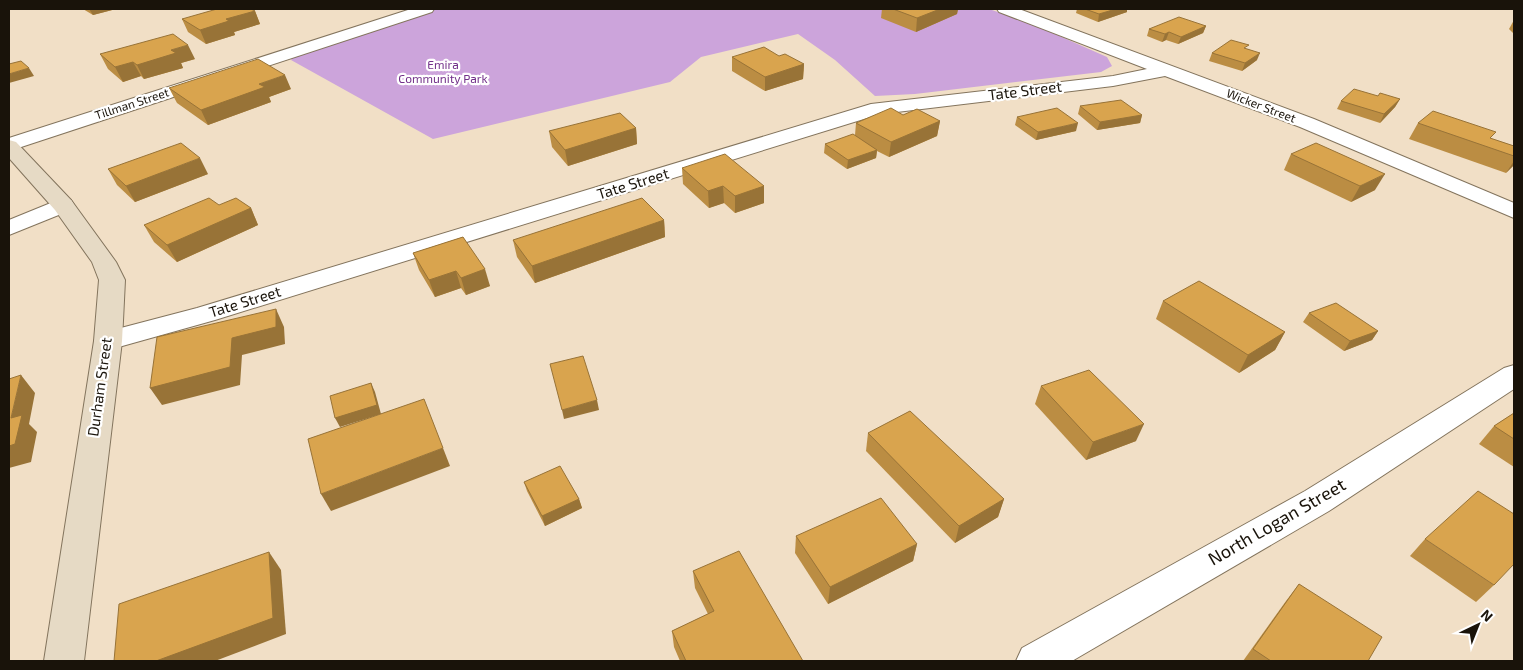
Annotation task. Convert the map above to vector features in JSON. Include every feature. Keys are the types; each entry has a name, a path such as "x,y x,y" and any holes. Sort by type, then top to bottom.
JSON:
{"street":[{"name":"Tillman Street","path":"9,146 426,9"},
{"name":"Wicker Street","path":"1005,9 1307,123 1514,211"},
{"name":"Tate Street","path":"108,341 206,314 878,108 1113,81 1166,70"},
{"name":"Durham Street","path":"9,146 63,205 104,262 112,280 108,341 64,661"},
{"path":"9,228 63,205"},
{"name":"North Logan Street","path":"1036,661 1317,501 1514,375"}],"green space":[{"name":"Emira Community Park","path":"435,9 989,9 1030,23 1107,57 1112,66 1101,72 915,94 875,96 835,60 798,34 701,57 670,82 433,139 291,60 294,55"}],"building":[{"path":"217,9 251,9 255,11 226,19 229,21 200,30 182,19"},
{"path":"893,9 940,9 917,18"},
{"path":"1085,9 1116,9 1099,14"},
{"path":"1179,17 1206,26 1181,37 1169,32 1165,34 1149,29"},
{"path":"173,34 188,45 171,50 176,53 137,65 133,62 115,67 100,54"},
{"path":"1231,40 1249,45 1244,48 1260,53 1245,63 1212,53"},
{"path":"764,47 779,56 785,54 804,64 765,77 732,57"},
{"path":"258,59 285,75 259,84 265,87 201,110 169,88"},
{"path":"21,61 29,68 9,74 9,64"},
{"path":"1354,89 1378,96 1380,93 1400,99 1384,114 1341,101"},
{"path":"1121,100 1142,115 1100,122 1080,106"},
{"path":"891,108 903,115 917,109 940,121 891,142 856,123"},
{"path":"1057,108 1078,123 1038,132 1017,117"},
{"path":"1433,111 1496,132 1490,138 1514,146 1514,156 1418,123"},
{"path":"620,113 636,128 565,150 549,131"},
{"path":"853,134 877,150 848,160 825,144"},
{"path":"181,143 200,158 126,186 108,169"},
{"path":"1316,143 1385,174 1360,186 1291,154"},
{"path":"725,154 764,186 735,196 723,186 708,191 682,168"},
{"path":"209,198 219,205 236,198 251,208 167,245 144,225"},
{"path":"642,198 664,220 532,266 513,240"},
{"path":"463,237 485,269 461,278 456,271 429,280 413,253"},
{"path":"1199,281 1285,332 1248,355 1163,301"},
{"path":"1336,303 1378,331 1350,341 1309,313"},
{"path":"276,309 276,327 232,338 230,367 150,388 157,337"},
{"path":"583,356 597,400 562,410 550,364"},
{"path":"1089,370 1144,424 1093,442 1041,386"},
{"path":"21,375 11,418 22,415 15,444 9,446 9,379"},
{"path":"371,383 377,405 335,418 330,396"},
{"path":"424,399 443,448 321,494 308,439"},
{"path":"910,411 1004,499 959,526 868,433"},
{"path":"1514,413 1514,439 1494,426"},
{"path":"560,466 579,499 542,516 524,482"},
{"path":"1478,491 1514,514 1514,564 1494,585 1425,539"},
{"path":"881,498 917,544 830,587 796,536"},
{"path":"739,551 803,661 686,661 672,631 714,611 693,571"},
{"path":"269,552 273,618 156,661 114,661 119,604"},
{"path":"1299,584 1382,637 1368,661 1271,661 1253,649"}]}
